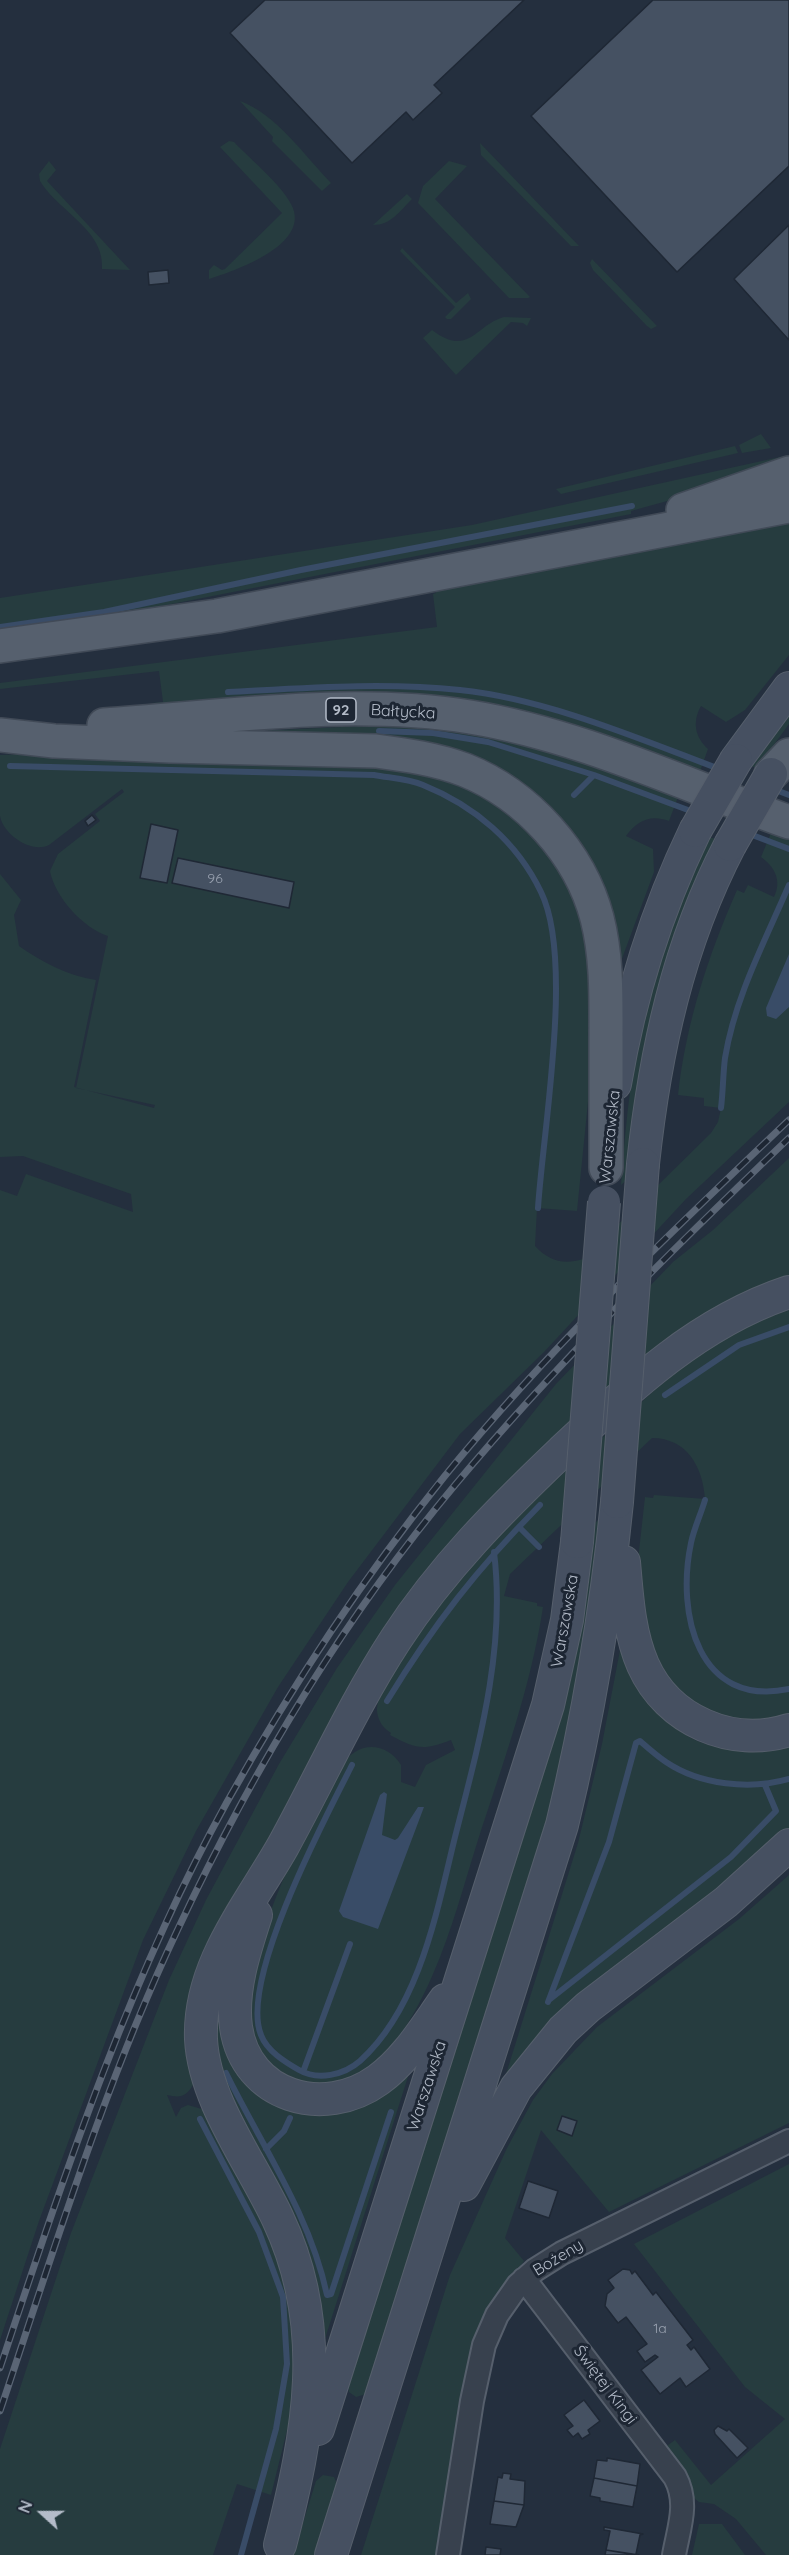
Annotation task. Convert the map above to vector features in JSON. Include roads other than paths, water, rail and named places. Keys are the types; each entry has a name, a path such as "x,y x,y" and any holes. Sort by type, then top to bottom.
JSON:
{"main road":[{"path":"584,546 789,473"},
{"path":"0,646 197,620 789,506"},
{"name":"Warszawska","path":"279,2550 553,1687 570,1600 577,1542 613,1098 631,1003 663,904 695,831 736,760 789,688"},
{"name":"Bałtycka","path":"0,733 349,710 424,712 469,717 575,744 789,822"},
{"path":"0,733 54,741 376,751 410,755 467,771 514,800 544,825 563,846 588,892 597,918 606,984 606,1168"},
{"path":"331,2555 562,1825 588,1711 602,1638 617,1502 643,1164 658,1056 672,994 705,896 730,845 783,759"},
{"path":"279,2550 304,2430 310,2373 309,2315 301,2280 286,2238 212,2091 202,2053 201,2028 207,1993 218,1958 282,1847 370,1680 435,1583 479,1532 605,1411 678,1350 717,1323 789,1292"},
{"path":"617,1502 630,1616 643,1665 653,1684 673,1706 711,1730 757,1737 789,1731"},
{"path":"424,2264 516,2088 563,2030 588,2007 726,1902 789,1845"},
{"path":"282,1847 243,1957 236,2004 236,2027 243,2049 254,2068 277,2088 299,2098 321,2101 350,2094 377,2081 399,2061 429,2022 470,1951"}],"street":[{"name":"Bożeny","path":"448,2555 472,2401 483,2351 497,2315 524,2279 562,2253 789,2141"},
{"name":"Świętej Kingi","path":"524,2279 675,2477 683,2492 674,2555"}],"water":[{"path":"789,954 789,1007 776,1019 767,1016 766,1008"},
{"path":"384,1792 387,1794 382,1835 395,1840 418,1807 424,1807 378,1929 343,1917 339,1911 380,1795"}],"waterway":[{"path":"0,627 104,612 301,570 632,506"},
{"path":"228,692 402,686 493,695 560,711 626,733 722,770"},
{"path":"379,731 433,733 488,742 594,775"},
{"path":"10,766 374,775 423,785 477,815 520,857 541,892 551,922 555,959 554,1046 538,1208"},
{"path":"574,795 594,775 696,813"},
{"path":"773,789 789,795"},
{"path":"747,833 789,849"},
{"path":"721,1108 725,1058 736,1013 743,991 789,885"},
{"path":"665,1395 739,1345 789,1327"},
{"path":"705,1500 692,1537 687,1570 687,1598 691,1625 700,1650 714,1670 733,1684 758,1691 789,1689"},
{"path":"387,1701 439,1622 476,1575 540,1505"},
{"path":"519,1527 539,1547"},
{"path":"352,1765 288,1900 262,1977 257,2010 261,2035 277,2056 299,2070 322,2076 339,2073 354,2066 381,2039 412,1986 433,1926 488,1696 496,1624 497,1588 494,1552"},
{"path":"548,2002 609,1842 636,1743 640,1741 679,1770 710,1780 742,1785 789,1779"},
{"path":"549,2000 731,1857 776,1811 765,1785"},
{"path":"303,2072 350,1944"},
{"path":"226,2073 297,2209 319,2265 327,2295 331,2294 391,2112"},
{"path":"266,2149 284,2131 290,2118"},
{"path":"200,2119 259,2232 283,2297 287,2364 276,2429 241,2555"}],"railway":[{"path":"0,2368 100,2080 159,1939 191,1870 227,1802 302,1676 384,1555 444,1477 525,1383 610,1293 789,1120"},
{"path":"0,2411 81,2168 151,1989 177,1931 236,1814 302,1699 337,1643 414,1536 494,1439 617,1307 789,1138"}]}
